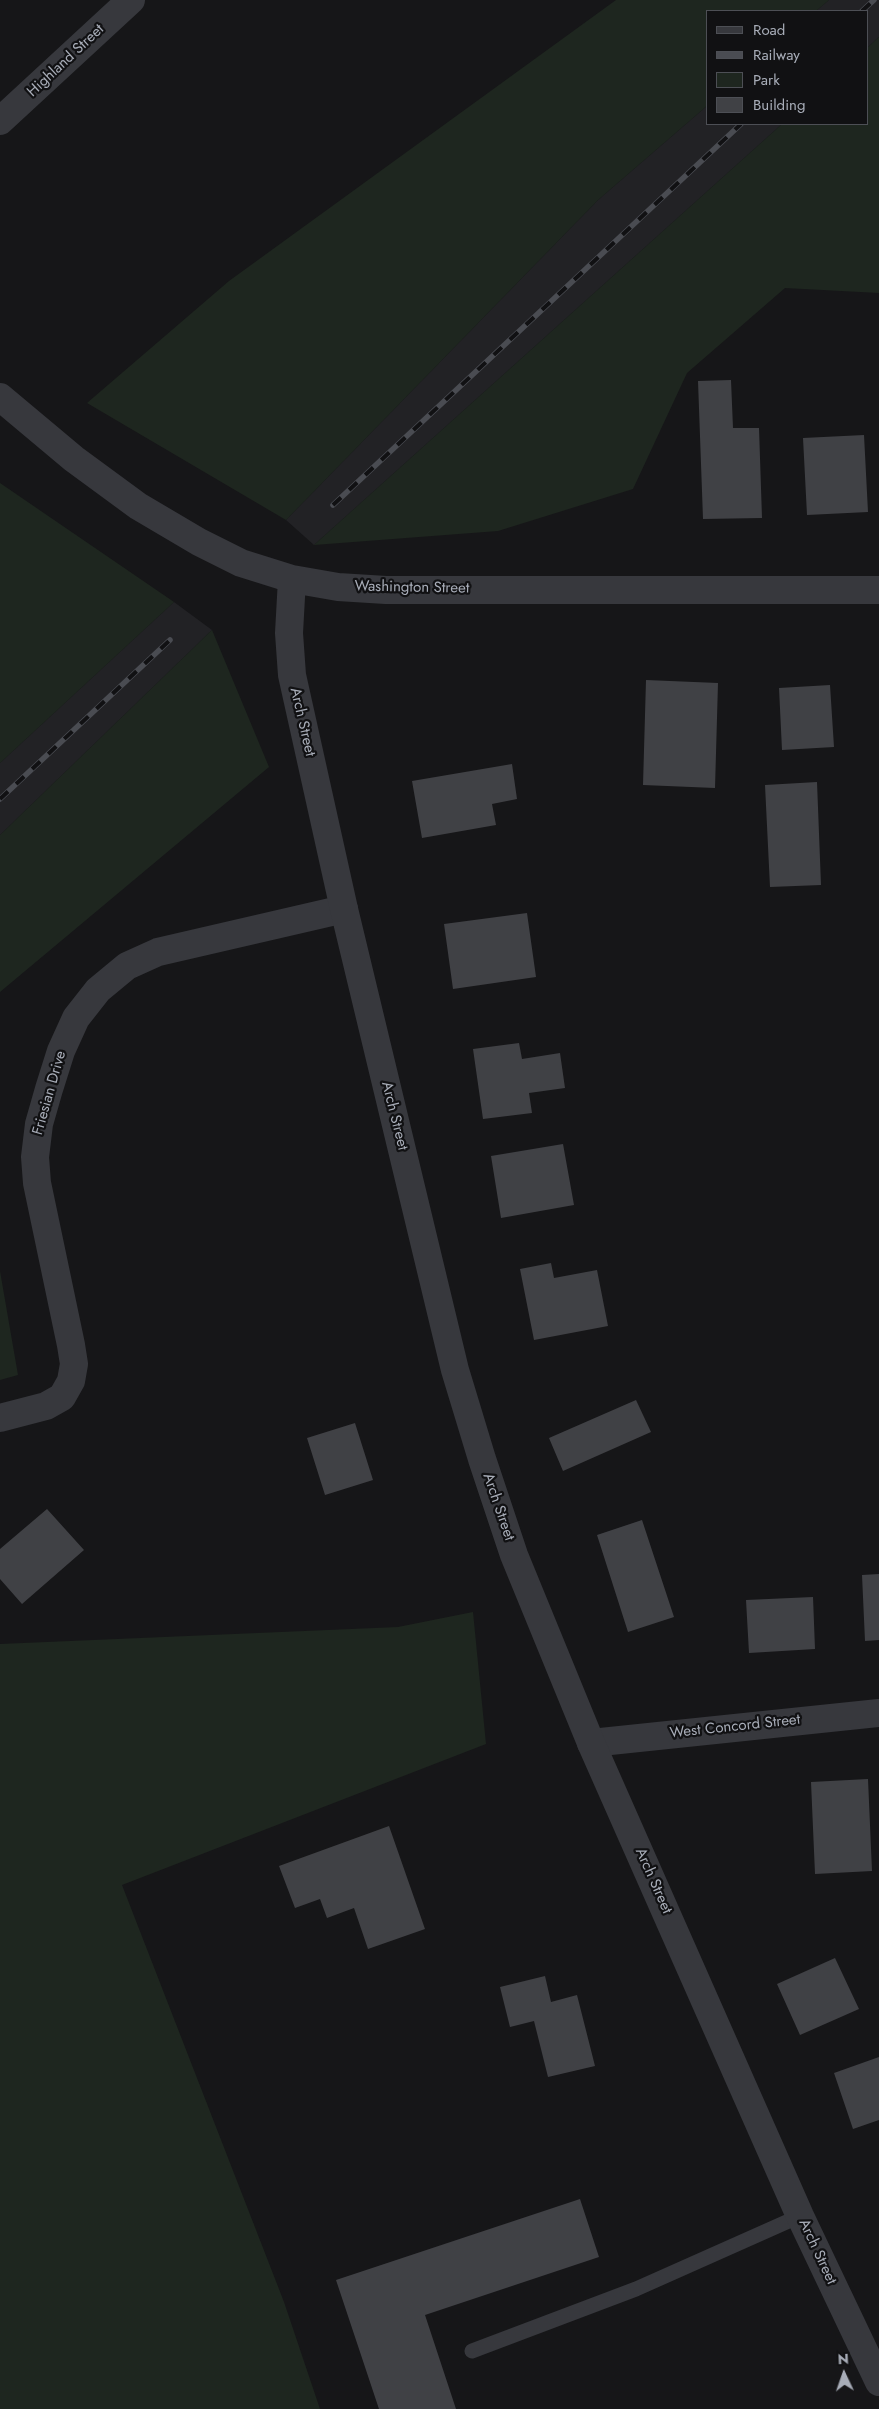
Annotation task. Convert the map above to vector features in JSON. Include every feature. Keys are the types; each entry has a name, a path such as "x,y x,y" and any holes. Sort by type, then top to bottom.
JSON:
{"street":[{"name":"Highland Street","path":"0,121 131,0"},
{"name":"Washington Street","path":"0,398 74,459 138,506 199,542 241,563 292,579 338,587 386,590 879,590"},
{"name":"Arch Street","path":"292,579 289,633 292,674 344,909 463,1396 514,1555 591,1742 800,2216 879,2382"},
{"name":"Friesian Drive","path":"0,1418 46,1406 62,1396 71,1381 74,1364 71,1345 37,1183 35,1156 39,1124 49,1089 60,1052 76,1018 98,990 127,966 158,952 344,909"},
{"name":"West Concord Street","path":"591,1742 879,1713"}],"lane":[{"path":"472,2351 636,2289 800,2216"}],"shaded area":[{"path":"829,0 879,0 879,37 869,46 869,10 817,10"},
{"path":"706,107 706,125 781,125 314,545 286,520 598,200"},
{"path":"174,602 212,630 0,835 0,763"}],"green space":[{"path":"616,0 829,0 817,10 706,10 706,107 598,200 286,520 87,403 229,281"},
{"path":"879,37 879,293 785,288 687,373 633,489 498,531 314,545 781,125 869,125 869,46"},
{"path":"0,483 174,602 0,763"},
{"path":"212,630 269,767 0,992 0,835"},
{"path":"0,1271 18,1375 0,1380"},
{"path":"473,1612 486,1744 122,1885 284,2302 320,2409 0,2409 0,1644 398,1627"}],"building":[{"path":"731,380 733,428 759,428 762,518 703,519 698,381"},
{"path":"864,435 868,512 807,515 803,438"},
{"path":"646,680 718,683 715,788 643,785"},
{"path":"830,685 834,747 782,750 779,688"},
{"path":"512,764 517,799 492,804 496,825 422,838 412,781"},
{"path":"817,782 821,885 770,887 765,785"},
{"path":"527,913 536,977 453,989 444,924"},
{"path":"519,1043 522,1059 560,1053 565,1088 529,1093 532,1113 483,1119 473,1049"},
{"path":"563,1144 574,1205 501,1218 491,1156"},
{"path":"551,1263 554,1278 597,1270 608,1326 534,1340 520,1269"},
{"path":"636,1400 651,1432 563,1471 549,1438"},
{"path":"355,1423 373,1480 325,1495 307,1438"},
{"path":"47,1509 84,1550 22,1604 0,1579 0,1549"},
{"path":"642,1520 674,1617 628,1632 597,1535"},
{"path":"879,1574 879,1640 865,1641 862,1575"},
{"path":"813,1597 815,1649 749,1653 746,1600"},
{"path":"868,1779 872,1871 815,1874 811,1782"},
{"path":"389,1826 425,1929 368,1949 354,1908 327,1918 320,1899 295,1908 279,1866"},
{"path":"835,1958 859,2009 800,2035 777,1984"},
{"path":"545,1976 551,2002 577,1995 595,2066 548,2077 534,2021 510,2027 500,1987"},
{"path":"879,2057 879,2120 853,2129 834,2073"},
{"path":"580,2199 599,2257 425,2315 456,2409 379,2409 336,2280"}],"railway":[{"path":"863,10 874,0"},
{"path":"333,505 740,125"},
{"path":"0,799 170,640"}]}
